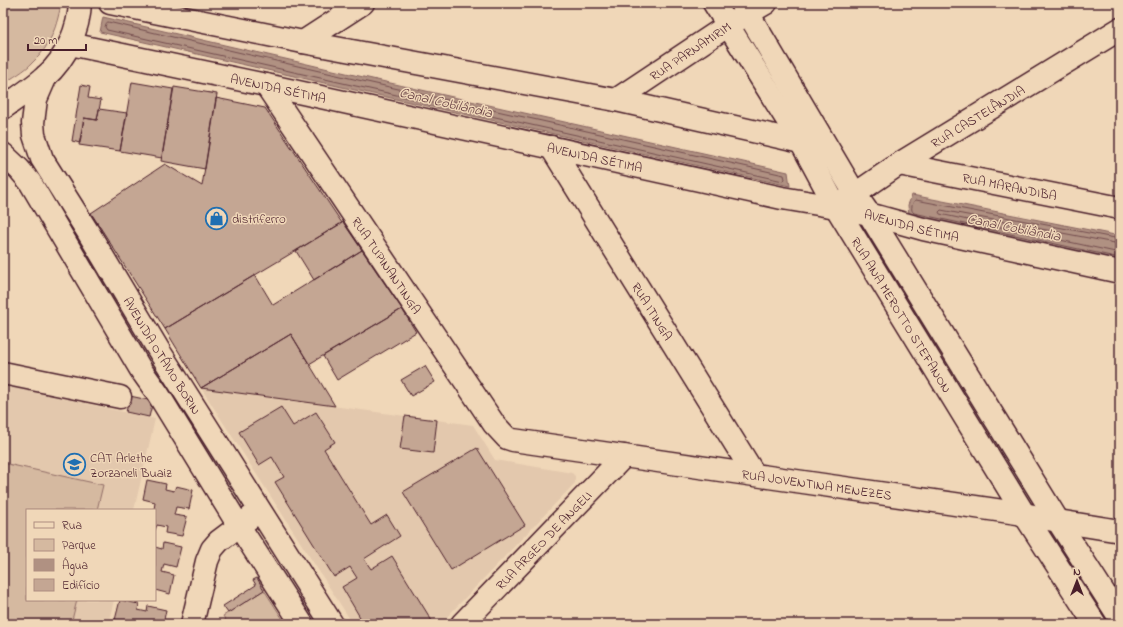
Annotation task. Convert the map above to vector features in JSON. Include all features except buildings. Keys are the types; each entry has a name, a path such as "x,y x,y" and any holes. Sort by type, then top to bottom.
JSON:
{"street":[{"path":"3,108 46,76 59,61 70,44 76,25 80,3"},
{"path":"110,3 303,42 616,100 801,142"},
{"path":"303,42 364,3"},
{"name":"RUA ANA MEROTTO STEFANON","path":"714,3 801,142 836,207 1024,514 1095,624"},
{"name":"RUA ANA MEROTTO STEFANON","path":"752,7 855,194 869,214 1058,521 1120,618"},
{"name":"RUA PARNAMIRIM","path":"616,100 728,26 752,7"},
{"name":"RUA CASTELÂNDIA","path":"836,207 899,164 1120,29"},
{"name":"AVENIDA SÉTIMA","path":"70,44 266,84 782,198 869,214 923,229 1120,272"},
{"name":"AVENIDA OTÁVIO BORIN","path":"46,76 36,99 33,123 37,147 48,169 88,232 161,354 332,624"},
{"name":"RUA TUPINANTINGA","path":"266,84 494,424 506,438 514,440"},
{"name":"RUA ITINGA","path":"551,147 754,474"},
{"name":"AVENIDA OTÁVIO BORIN","path":"3,154 20,169 30,182 140,370 158,394 239,526 302,624"},
{"name":"RUA MARANDIBA","path":"899,164 1120,208"},
{"path":"68,245 88,232"},
{"path":"140,370 161,354"},
{"path":"3,373 120,397"},
{"name":"RUA JOVENTINA MENEZES","path":"514,440 1024,514 1120,531"},
{"name":"RUA ARGEO DE ANGELI","path":"462,624 624,456"},
{"path":"192,624 209,554 215,544 260,510"}],"shaded area":[{"name":"CAT Arlethe Zorzaneli Buaiz","path":"3,385 155,419 134,509 26,509 26,601 114,601 108,624 3,624"},
{"path":"201,388 405,416 401,449 433,453 437,420 473,425 495,460 572,473 575,476 575,483 440,624 353,624"}],"green space":[{"path":"3,3 61,4 55,28 44,50 19,74 3,84"},
{"path":"3,463 103,485 97,509 26,509 26,601 77,601 71,624 3,624"},
{"path":"264,590 286,624 228,624 223,616"}],"water":[{"name":"Canal Cobilândia","path":"103,17 788,172 790,186 100,32"},
{"name":"Canal Cobilândia","path":"912,195 1120,236 1120,262 909,216 908,205"}],"place":[{"name":"distriferro","path":"217,218"},
{"name":"CAT Arlethe Zorzaneli Buaiz","path":"74,464"}]}
